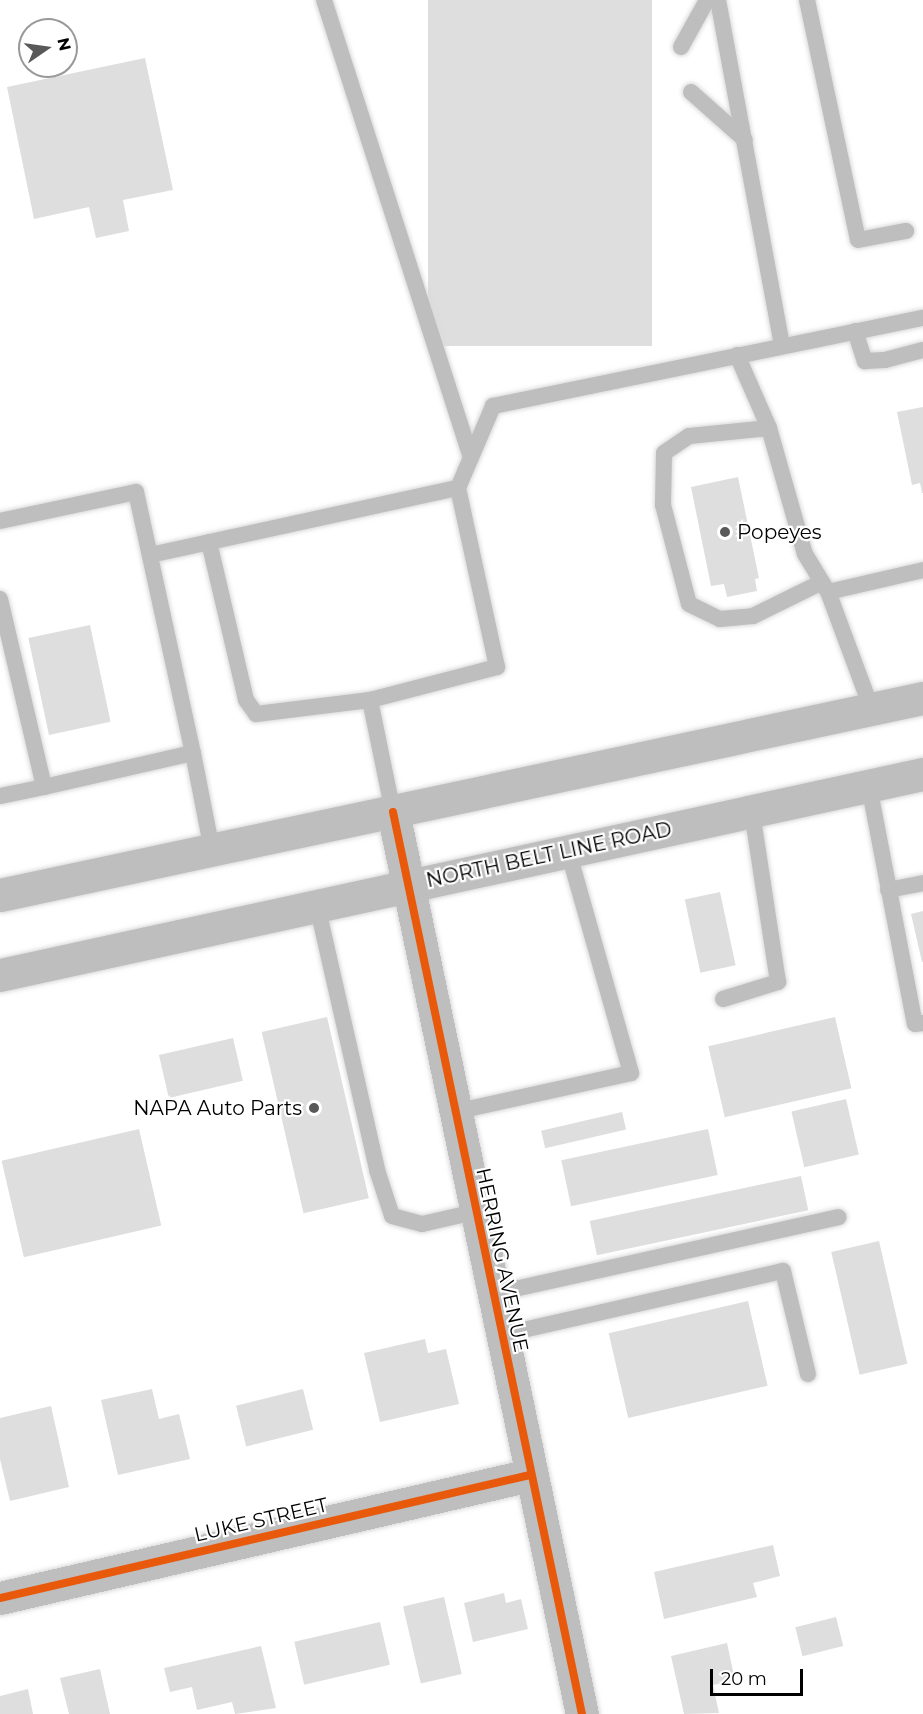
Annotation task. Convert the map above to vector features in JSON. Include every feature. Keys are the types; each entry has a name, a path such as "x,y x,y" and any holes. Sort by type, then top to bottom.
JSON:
{"main road":[{"path":"0,895 923,698"},
{"name":"NORTH BELT LINE ROAD","path":"0,975 923,774"},
{"name":"HERRING AVENUE","path":"393,812 492,1294 582,1714"},
{"name":"LUKE STREET","path":"0,1598 530,1475"}],"lane":[{"path":"324,0 471,457"},
{"path":"681,47 707,0"},
{"path":"718,0 746,140 782,346"},
{"path":"807,0 858,240 906,231"},
{"path":"691,92 746,140"},
{"path":"209,543 246,700 256,714 370,700 497,667 458,488 493,406 923,318"},
{"path":"855,331 865,361 885,360 923,350"},
{"path":"736,355 769,428 805,554 825,587 872,710"},
{"path":"769,428 689,436 664,453 663,505 689,604 720,619 753,616 825,587 923,570"},
{"path":"150,555 458,488"},
{"path":"0,521 136,492 212,850"},
{"path":"0,599 44,787"},
{"path":"370,700 393,812"},
{"path":"0,796 193,753"},
{"path":"869,786 915,1024 923,1023"},
{"path":"723,999 778,982 753,812"},
{"path":"454,1112 631,1072 568,850"},
{"path":"888,890 923,883"},
{"path":"317,905 377,1170 392,1216 422,1224 476,1212"},
{"path":"492,1294 839,1217"},
{"path":"501,1335 783,1271 808,1374"}],"building":[{"path":"428,0 652,0 652,346 428,346"},
{"path":"145,58 173,190 123,200 129,231 96,238 89,207 34,219 7,87 50,78 78,78 78,72"},
{"path":"923,407 922,493 920,483 912,485 897,412"},
{"name":"Popeyes","path":"738,477 759,578 755,579 757,591 727,597 724,584 711,586 691,487"},
{"path":"90,625 111,722 49,735 28,638"},
{"path":"720,892 736,965 700,973 685,899"},
{"path":"923,911 923,962 922,962 911,914"},
{"path":"327,1017 369,1198 304,1213 262,1032"},
{"path":"835,1017 851,1088 725,1117 708,1046"},
{"path":"233,1038 243,1081 169,1098 159,1055"},
{"path":"846,1099 859,1155 804,1167 791,1112"},
{"path":"622,1112 626,1130 545,1148 541,1131"},
{"path":"139,1129 161,1225 24,1257 2,1161"},
{"path":"708,1129 718,1175 571,1206 561,1160"},
{"path":"801,1176 808,1210 597,1255 590,1221"},
{"path":"879,1241 907,1364 860,1375 831,1252"},
{"path":"748,1301 768,1386 628,1418 609,1333"},
{"path":"425,1339 428,1353 446,1349 459,1404 380,1422 364,1353"},
{"path":"152,1389 159,1419 179,1414 190,1459 118,1475 101,1400"},
{"path":"303,1389 313,1430 246,1446 236,1406"},
{"path":"51,1406 69,1487 10,1501 0,1459 0,1418"},
{"path":"773,1545 780,1576 753,1583 757,1597 664,1619 654,1572"},
{"path":"504,1593 506,1603 521,1599 528,1629 473,1642 464,1603"},
{"path":"444,1597 462,1674 421,1683 403,1606"},
{"path":"836,1617 843,1646 803,1656 795,1627"},
{"path":"380,1622 390,1665 304,1685 294,1642"},
{"path":"727,1643 735,1680 713,1685 719,1713 684,1714 671,1656"},
{"path":"261,1646 276,1708 235,1714 232,1702 197,1710 192,1687 170,1692 164,1668"},
{"path":"100,1669 110,1714 69,1714 60,1678"},
{"path":"28,1689 33,1714 0,1714 0,1696"}],"cycle path":[{"path":"393,812 582,1714"},
{"path":"0,1598 530,1475"}],"place":[{"name":"Popeyes","path":"725,532"},
{"name":"NAPA Auto Parts","path":"314,1108"}]}
